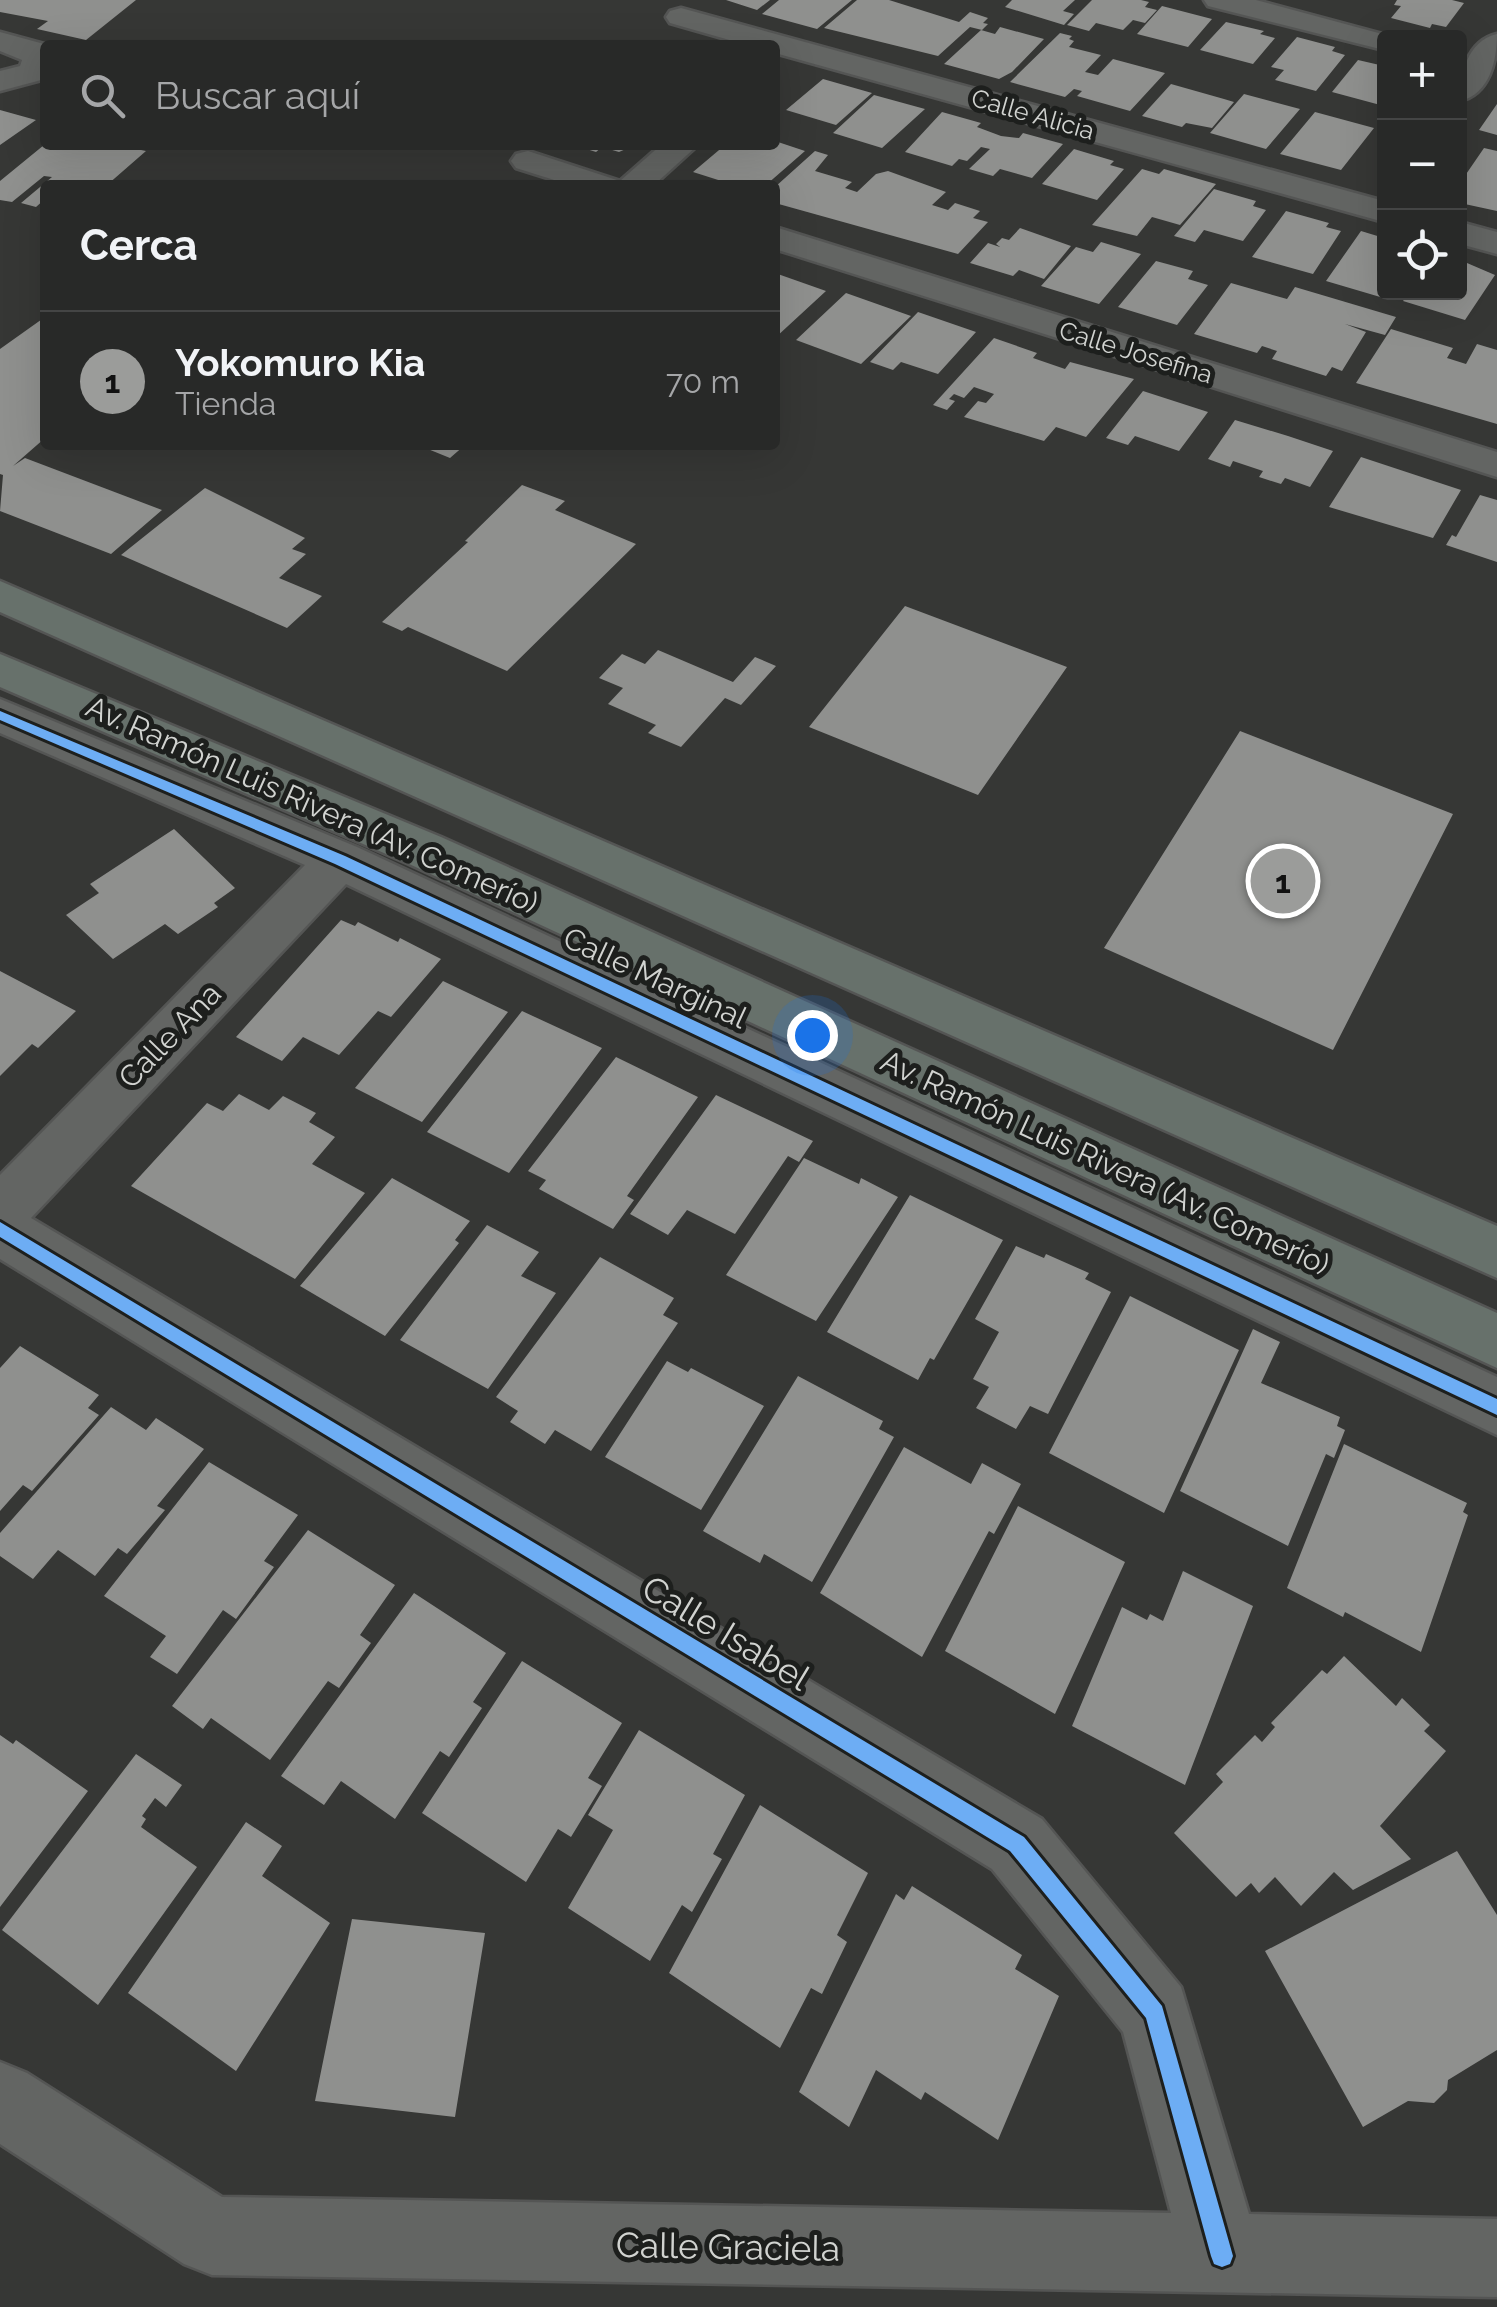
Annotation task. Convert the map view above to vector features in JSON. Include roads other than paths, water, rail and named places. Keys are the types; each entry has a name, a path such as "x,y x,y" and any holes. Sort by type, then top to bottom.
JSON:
{"main road":[{"path":"0,595 1497,1252"},
{"name":"Av. Ramón Luis Rivera (Av. Comerío)","path":"0,670 424,850 1497,1341"}],"street":[{"path":"1220,0 1377,39"},
{"name":"Calle Alicia","path":"681,17 741,40"},
{"path":"0,41 32,51 38,60 34,72 0,80"},
{"name":"Calle Alicia","path":"785,57 1377,205"},
{"path":"640,180 675,150"},
{"path":"528,161 589,180"},
{"path":"1467,235 1497,243"},
{"name":"Calle Josefina","path":"780,240 1497,466"},
{"name":"Calle Marginal","path":"0,715 340,860 1497,1407"},
{"name":"Calle Ana","path":"0,1213 340,860"},
{"path":"1381,1200 1497,1239"},
{"name":"Calle Isabel","path":"0,1230 1018,1844 1155,2013 1222,2256"},
{"name":"Calle Graciela","path":"0,2100 212,2236 1497,2258"}],"place":[{"name":"Yokomuro Kia","path":"1283,881"}]}
